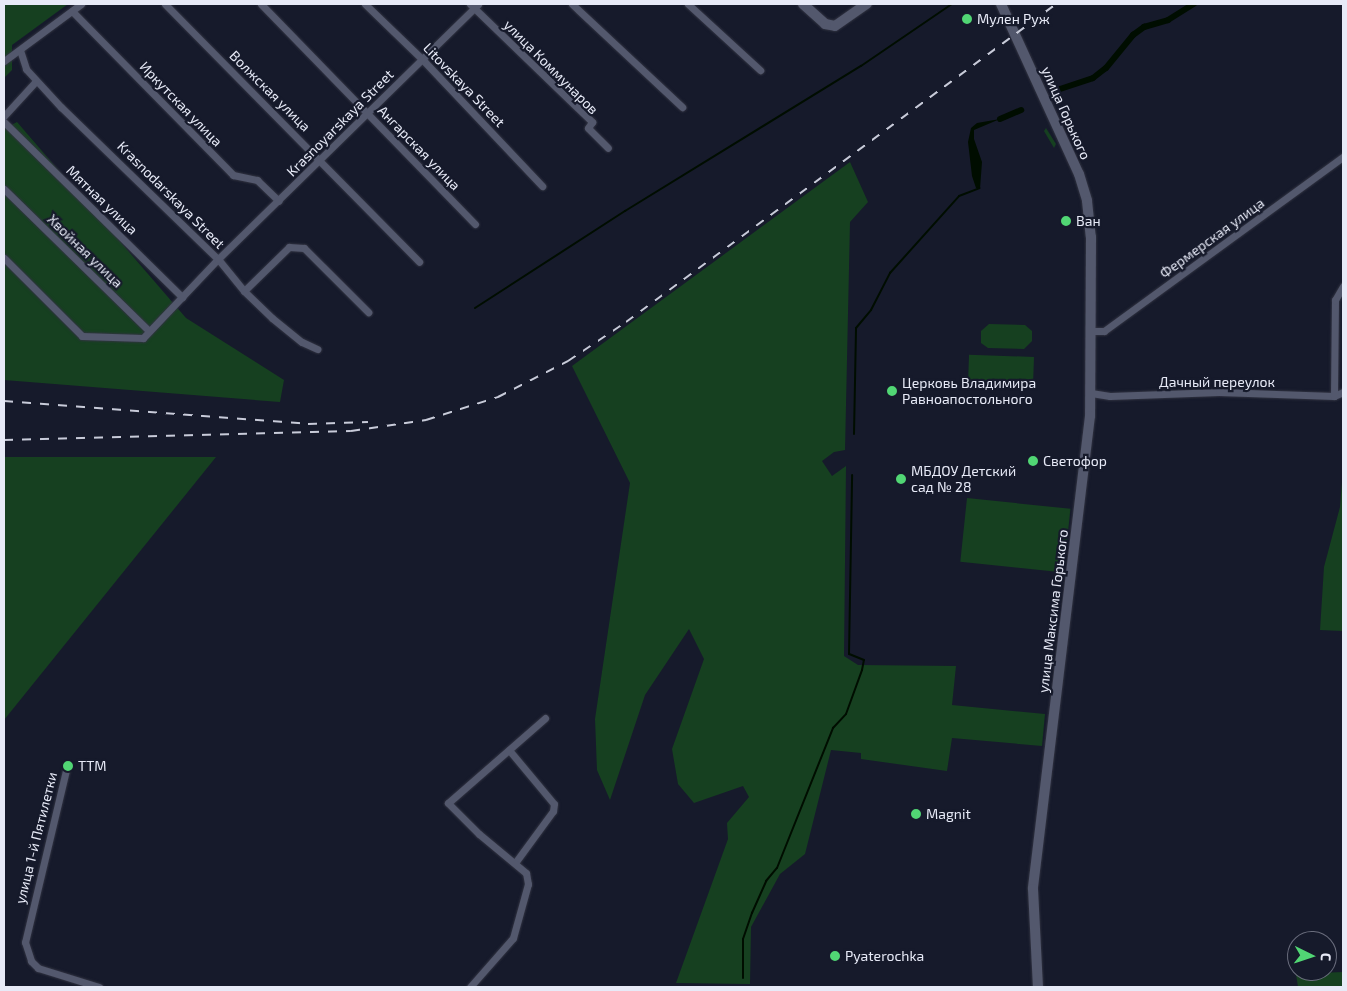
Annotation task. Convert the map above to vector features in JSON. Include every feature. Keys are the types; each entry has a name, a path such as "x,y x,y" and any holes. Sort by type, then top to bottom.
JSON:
{"main road":[{"path":"803,4 825,24 835,26 867,4"},
{"name":"улица Горького","path":"1001,4 1079,174 1087,201 1091,237"},
{"name":"улица Максима Горького","path":"1038,987 1032,922 1034,877 1081,500 1091,393 1091,237"}],"street":[{"path":"4,61 81,4"},
{"name":"Волжская улица","path":"165,4 419,262"},
{"name":"Ангарская улица","path":"261,4 475,224"},
{"name":"Litovskaya Street","path":"365,4 422,59 542,186"},
{"path":"572,4 682,107"},
{"path":"688,4 760,70"},
{"name":"Krasnoyarskaya Street","path":"4,258 82,336 143,338 218,259 321,161 474,5"},
{"name":"улица Коммунаров","path":"474,5 592,122 588,128 608,148"},
{"name":"Иркутская улица","path":"72,11 233,175 257,180 279,201"},
{"name":"Krasnodarskaya Street","path":"20,50 26,69 36,81 218,259 244,291 296,337 317,349"},
{"path":"4,116 36,81"},
{"name":"Мятная улица","path":"4,122 182,297"},
{"name":"Фермерская улица","path":"1092,331 1104,331 1343,157"},
{"name":"Хвойная улица","path":"4,189 149,332"},
{"path":"244,291 289,246 304,248 368,312"},
{"path":"1334,396 1335,300 1343,286"},
{"name":"Дачный переулок","path":"1091,393 1110,396 1219,392 1334,396 1343,392"},
{"path":"470,987 513,938 528,884 526,873 479,834 448,803 545,718"},
{"path":"509,750 554,804 553,811 515,863"},
{"name":"улица 1-й Пятилетки","path":"66,766 25,942 31,961 38,968 99,987"}],"green space":[{"path":"4,4 68,4 12,45 12,70 4,78"},
{"path":"17,122 186,318 284,380 280,402 4,380 4,129"},
{"path":"1046,128 1056,144 1054,148 1044,131"},
{"path":"850,162 868,202 850,222 845,450 834,452 822,461 832,476 846,466 844,656 858,665 956,666 952,705 1045,714 1042,746 952,738 947,771 861,759 861,753 831,750 805,854 780,874 751,927 750,984 676,983 728,839 727,823 749,797 743,786 694,803 678,784 672,749 704,659 689,629 645,695 610,800 597,770 595,719 630,483 572,366"},
{"path":"989,324 1025,325 1032,331 1032,341 1024,349 988,348 981,343 981,331"},
{"path":"969,355 1034,357 1033,385 968,383"},
{"path":"4,457 216,457 4,720"},
{"path":"1342,482 1343,631 1320,630 1324,567 1340,507"},
{"path":"967,498 1070,509 1064,573 960,562"},
{"path":"1337,972 1343,972 1343,987 1298,987 1297,981 1337,981"}],"shaded area":[{"path":"1000,119 974,130 974,139 982,162 980,189 976,188 972,176 968,142 971,128 977,123"}],"waterway":[{"path":"475,308 625,211 861,66 952,4"},
{"path":"1054,91 1093,78 1106,68 1133,35 1144,27 1168,20 1194,4"},
{"path":"1000,119 1021,110"},
{"path":"854,434 856,328 871,310 890,273 959,196 980,188"},
{"path":"743,978 743,939 752,913 766,881 777,868 833,728 846,714 862,670 864,660 849,654 852,475"}],"railway":[{"path":"4,440 351,431 426,420 498,397 568,361 626,322 1056,4"},
{"path":"4,401 308,424 368,422"}],"place":[{"name":"Мулен Руж","path":"967,19"},
{"name":"Ван","path":"1066,221"},
{"name":"Церковь Владимира Равноапостольного","path":"892,391"},
{"name":"Светофор","path":"1033,461"},
{"name":"МБДОУ Детский сад № 28","path":"901,479"},
{"name":"ТТМ","path":"68,766"},
{"name":"Magnit","path":"916,814"},
{"name":"Pyaterochka","path":"835,956"}]}
